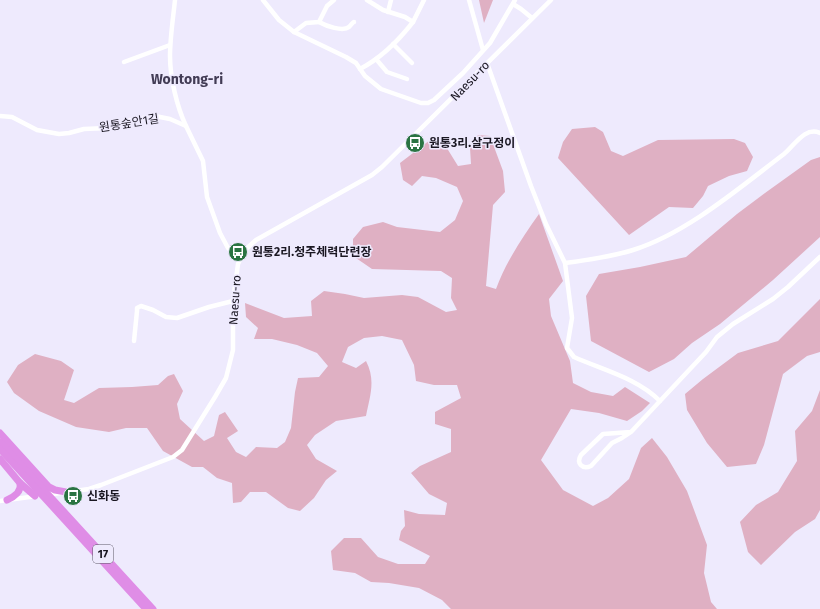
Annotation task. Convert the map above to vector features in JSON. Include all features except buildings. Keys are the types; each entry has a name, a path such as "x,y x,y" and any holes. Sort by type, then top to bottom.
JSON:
{"highway":[{"path":"0,433 38,490"},
{"name":"17","path":"0,442 38,490"},
{"name":"17","path":"0,449 38,490 49,498 153,609"},
{"path":"0,459 20,483 38,490 55,490 66,492"},
{"path":"4,501 15,496 19,491 20,483"},
{"name":"17","path":"49,498 146,609"}],"street":[{"path":"175,0 170,44 170,62 180,112 203,161 207,197 220,234 228,248 239,259"},
{"path":"263,0 279,20 294,32 356,63 365,76 380,89 421,103 428,103 440,96 463,74 490,43 514,2 532,18"},
{"path":"319,22 327,6 334,0"},
{"path":"367,0 388,12 399,14 413,22"},
{"path":"388,12 391,0"},
{"path":"360,70 376,59 404,34 413,22 424,0"},
{"path":"469,0 483,50"},
{"name":"Naesu-ro","path":"4,501 38,490 49,498 66,492 89,489 177,455 182,450 216,397 226,378 233,350 233,302 239,259 247,247 256,240 372,175 382,167 551,0"},
{"path":"294,32 306,23 319,22 332,27 346,28 354,22"},
{"path":"124,62 170,44"},
{"path":"393,44 412,63"},
{"path":"376,59 387,72 407,79"},
{"path":"487,63 531,186 546,224 565,263 572,318 567,348 574,357 636,383 660,401"},
{"name":"원통숲안1길","path":"0,116 12,117 37,130 59,134 84,129 108,128 126,121 155,116 170,119 186,126"},
{"path":"565,263 597,259 634,250 664,237 684,226 716,204 789,150 808,132 812,130 820,133"},
{"path":"632,432 603,434 581,455 578,460 579,464 582,467 587,468 591,466 612,443 632,432 718,337 733,324 783,291 799,278 820,257"},
{"path":"134,340 136,311 137,308 141,306 166,317 177,318 209,306 233,302"}],"shaded area":[{"path":"479,0 493,0 484,23"},
{"path":"595,127 603,132 611,151 623,156 658,140 734,139 745,143 753,157 747,171 729,176 708,186 703,196 693,208 669,207 629,235 558,158 563,142 572,129"},
{"path":"478,135 490,136 503,171 505,192 493,205 486,286 496,289 515,250 539,214 563,281 549,299 551,316 570,361 573,383 591,392 613,396 625,387 650,403 642,411 627,421 599,413 571,409 541,460 563,490 593,506 608,498 629,479 641,448 652,438 667,457 687,491 707,545 704,573 711,602 717,609 451,609 442,600 419,588 389,583 371,582 355,573 333,570 331,551 344,538 361,538 378,557 398,564 425,564 430,556 399,540 401,531 405,526 404,510 419,514 445,515 447,503 429,494 411,473 420,466 451,452 451,429 435,424 435,412 461,398 457,385 434,385 416,381 414,365 402,340 382,336 364,338 348,347 342,362 356,368 366,361 371,375 371,388 366,416 336,421 315,435 307,445 316,459 337,471 326,480 314,498 300,511 288,508 266,492 250,492 241,502 233,503 232,483 217,478 203,467 192,467 163,451 147,428 126,428 109,432 76,427 39,411 14,393 7,382 18,365 35,354 61,361 74,370 64,400 74,403 99,388 158,385 168,376 174,374 183,391 177,404 180,419 204,441 214,436 219,415 225,412 238,431 227,438 236,452 246,457 256,447 277,448 285,442 291,428 298,378 319,377 328,366 317,353 297,345 272,339 254,339 258,328 246,317 245,303 284,318 312,316 311,301 324,291 364,298 402,295 418,297 446,312 457,310 451,298 452,278 441,271 372,269 353,256 353,239 363,227 383,222 397,227 440,232 455,220 463,201 457,187 436,178 422,176 412,186 403,180 400,163 434,137 445,145 458,166 471,164 470,148"},
{"path":"820,157 820,237 773,280 720,324 692,343 674,359 649,372 591,341 586,296 599,274 686,257 737,214 765,193 811,160"},
{"path":"820,299 820,352 807,356 783,374 764,445 756,464 727,467 707,443 687,410 685,394 738,353 778,341"},
{"path":"820,390 820,510 815,519 795,532 761,565 748,552 740,522 756,505 778,492 797,461 795,431 812,411"}],"place":[{"name":"원통3리.살구정이","path":"415,143"},
{"name":"원통2리.청주체력단련장","path":"238,252"},
{"name":"신화동","path":"73,496"}],"district":[{"name":"Wontong-ri","path":"187,79"}]}
